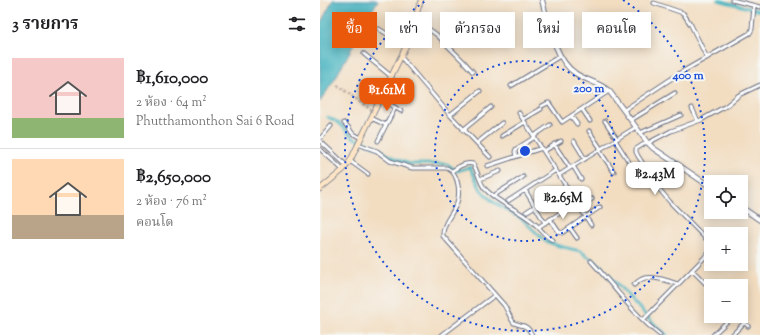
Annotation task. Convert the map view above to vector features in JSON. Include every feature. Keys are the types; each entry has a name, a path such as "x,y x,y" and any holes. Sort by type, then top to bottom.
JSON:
{"main road":[{"path":"417,12 419,1"},
{"path":"320,189 345,168 350,160 405,48"}],"street":[{"path":"542,0 556,47 560,56 570,69 576,74 605,87 653,148 704,182"},
{"path":"732,0 753,7 760,7"},
{"path":"654,3 683,13 691,25 707,58"},
{"path":"624,110 672,78 750,33 752,29 753,7"},
{"path":"379,29 385,33"},
{"path":"432,31 437,34 472,72"},
{"path":"364,54 392,77"},
{"path":"511,86 560,56"},
{"path":"401,58 463,130 490,156"},
{"path":"704,237 660,190 638,156 636,149 671,131 698,121 726,106 739,95 760,85"},
{"path":"450,115 480,91"},
{"path":"502,136 549,103 562,122 609,91"},
{"path":"631,120 675,93"},
{"path":"381,99 401,111"},
{"path":"463,130 491,107"},
{"path":"378,141 395,108"},
{"path":"692,108 698,121"},
{"path":"582,109 590,121"},
{"path":"520,113 591,225"},
{"path":"571,116 577,124"},
{"path":"640,133 681,116"},
{"path":"371,118 386,125"},
{"path":"604,121 631,165"},
{"path":"344,122 352,133 361,138"},
{"path":"476,143 502,123"},
{"path":"331,126 320,140 345,168"},
{"path":"516,156 516,149 550,126"},
{"path":"559,175 636,127"},
{"path":"589,131 614,172"},
{"path":"486,166 543,149 561,141"},
{"path":"574,141 585,159"},
{"path":"358,144 377,151 390,161 407,167 448,168 453,170 458,186 457,204 446,224 443,236 507,309 513,322 528,328 532,335"},
{"path":"554,144 581,179"},
{"path":"320,149 345,168"},
{"path":"350,160 368,174"},
{"path":"453,170 469,163 473,164 484,188 493,196 528,218 546,237 553,240"},
{"path":"508,201 556,170"},
{"path":"480,179 500,171"},
{"path":"493,196 523,177"},
{"path":"526,212 566,186"},
{"path":"525,190 545,222"},
{"path":"580,207 592,199"},
{"path":"540,226 577,202"},
{"path":"550,219 560,233 570,228 600,207"},
{"path":"748,212 760,220"},
{"path":"570,228 577,238"},
{"path":"644,319 704,258"},
{"path":"591,261 618,294 644,319 651,328 660,335"},
{"path":"692,270 704,282"},
{"path":"634,285 644,278 658,278 678,284"},
{"path":"442,335 495,295"},
{"path":"713,335 726,323"},
{"path":"732,335 744,323"}],"water":[{"path":"333,0 378,0 371,12 332,12 332,48 352,48 320,102 320,24"}],"waterway":[{"path":"718,0 760,11"},
{"path":"328,117 339,123 354,138 377,147 396,159 410,164 447,164 457,171 470,167 481,190 495,203 522,219 545,241 580,251 600,265 650,320 667,335"}],"tunnel":[{"path":"337,85 374,112"}]}
